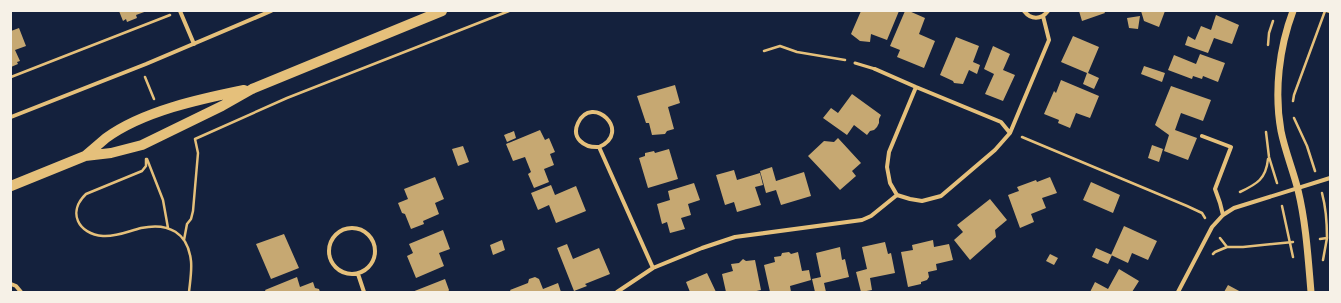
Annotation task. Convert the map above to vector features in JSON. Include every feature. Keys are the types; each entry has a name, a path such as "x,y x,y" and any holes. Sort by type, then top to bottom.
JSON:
{"main road":[{"path":"11,186 85,156 111,153 142,145 222,106 252,89 442,11"},
{"path":"85,156 107,138 128,125 159,112 218,96 252,89"}],"street":[{"path":"180,11 194,44"},
{"path":"11,118 141,66 271,11"},
{"path":"1024,11 1028,16 1033,18 1043,16 1048,11"},
{"path":"1293,11 1289,21 1280,62 1278,108 1282,133 1298,189 1307,240 1311,292"},
{"path":"618,292 653,268 702,248 735,237 862,220 870,216 896,196 922,201 941,196 995,150 1010,133 1049,40 1043,16"},
{"path":"875,69 1001,122 1010,133"},
{"path":"896,196 890,183 887,167 889,152 916,87"},
{"path":"591,112 598,112 604,115 612,126 612,134 609,140 604,145 599,147 591,148 584,145 579,140 577,133 577,126 580,120 584,115 591,112"},
{"path":"1202,136 1231,147 1215,189 1223,215"},
{"path":"599,147 653,268"},
{"path":"1178,292 1212,227 1223,215 1234,208 1330,178"},
{"path":"347,228 356,228 365,232 372,238 375,247 375,256 371,265 365,271 358,274 347,275 339,271 332,264 329,258 328,247 332,238 347,228"},
{"path":"358,274 364,292"},
{"path":"11,284 16,286 21,292"}],"lane":[{"path":"855,63 875,69"}],"path":[{"path":"184,240 187,224 191,219 193,211 198,153 195,139 287,98 509,11"},
{"path":"1293,102 1294,95 1326,11 1330,12"},
{"path":"11,77 172,14"},
{"path":"764,51 780,46 797,52 834,57 855,63"},
{"path":"141,66 159,112"},
{"path":"1294,113 1294,118 1307,146 1318,181"},
{"path":"1010,133 1187,206 1202,213 1212,227"},
{"path":"168,228 163,200 146,157 146,166 142,171 86,194 80,201 75,211 76,217 85,230 90,234 104,236 117,235 144,227 154,226 168,228 175,231 184,240 189,250 191,263 189,292"}],"building":[{"path":"119,11 147,11 136,15 137,18 127,22 126,19 123,21"},
{"path":"861,11 899,11 887,40 871,34 870,42 860,41 851,34"},
{"path":"905,11 909,11 925,18 919,34 935,41 924,68 897,57 900,50 890,46"},
{"path":"1079,11 1104,11 1105,13 1082,21"},
{"path":"1141,11 1165,11 1159,27 1144,21"},
{"path":"1216,15 1239,25 1232,44 1214,38 1208,53 1185,45 1188,36 1195,40 1201,26 1211,30"},
{"path":"1140,16 1138,29 1129,28 1127,18"},
{"path":"19,28 26,46 15,50 20,61 17,62 18,64 11,67 11,31"},
{"path":"1073,36 1099,47 1088,73 1099,78 1094,89 1083,84 1087,73 1061,62"},
{"path":"956,37 979,46 973,62 980,65 977,74 969,70 963,84 954,83 953,81 940,75"},
{"path":"993,46 1010,54 1003,70 1015,75 1003,101 985,94 994,74 984,69"},
{"path":"1200,54 1225,63 1218,82 1203,76 1202,79 1193,76 1192,79 1168,70 1174,55 1196,64"},
{"path":"1144,66 1165,73 1162,82 1141,74"},
{"path":"1061,80 1099,96 1090,118 1076,113 1070,128 1058,123 1059,120 1044,114 1054,91 1056,93"},
{"path":"675,85 680,103 668,107 674,129 667,131 665,134 652,135 649,123 646,123 637,96"},
{"path":"1171,86 1211,100 1203,121 1181,113 1175,130 1197,138 1188,160 1164,151 1169,135 1155,125"},
{"path":"852,94 881,115 877,127 870,131 867,135 854,125 847,135 823,118 831,108 838,113"},
{"path":"540,130 545,140 549,138 555,152 550,154 554,165 544,169 549,182 534,188 528,174 531,172 525,157 513,161 506,144"},
{"path":"514,131 516,138 507,142 504,135"},
{"path":"838,138 861,163 852,171 856,176 840,190 808,156 824,141 834,142"},
{"path":"1152,145 1163,149 1159,162 1148,158"},
{"path":"463,146 469,162 458,166 452,149"},
{"path":"669,149 678,179 648,188 639,158 645,156 645,153 654,151 655,153"},
{"path":"772,167 776,181 804,172 811,196 781,205 776,190 766,193 760,171"},
{"path":"734,170 737,180 760,173 763,185 755,187 761,205 737,212 734,202 725,205 716,175"},
{"path":"435,177 444,199 435,203 439,214 423,221 424,224 411,229 405,214 402,213 398,203 408,199 404,189"},
{"path":"1050,177 1057,193 1042,198 1046,208 1031,214 1034,222 1020,228 1008,195 1019,191 1017,187"},
{"path":"1091,182 1120,195 1113,213 1083,200"},
{"path":"694,183 700,200 688,204 691,215 681,218 685,229 670,233 667,222 662,224 657,204 670,200 668,191"},
{"path":"551,185 555,195 576,186 586,211 556,223 549,205 538,210 531,193"},
{"path":"990,199 1007,220 995,230 996,237 970,260 954,240 963,232 957,225"},
{"path":"1124,226 1157,241 1148,260 1132,253 1128,263 1111,255"},
{"path":"443,230 450,249 439,253 444,266 416,278 407,256 413,253 409,244"},
{"path":"284,234 299,268 271,279 256,244"},
{"path":"502,240 505,250 493,255 490,245"},
{"path":"933,240 934,247 949,244 953,260 936,264 937,270 928,272 929,277 927,280 921,282 921,284 908,287 901,252 913,250 912,245"},
{"path":"885,242 888,254 891,253 895,273 870,278 872,290 861,292 856,272 867,269 862,247"},
{"path":"567,244 573,259 599,248 610,274 585,284 587,286 574,291 557,248"},
{"path":"840,247 842,260 845,259 849,277 824,283 826,292 815,292 812,279 821,277 816,253"},
{"path":"1096,248 1112,255 1108,264 1092,257"},
{"path":"789,252 791,254 798,252 802,271 809,270 811,280 790,286 791,292 770,292 764,265 775,262 774,257 781,256 782,253"},
{"path":"1050,254 1058,258 1054,265 1046,261"},
{"path":"743,259 746,261 755,260 761,290 752,292 726,292 722,274 733,271 731,264 739,263"},
{"path":"1119,269 1139,281 1132,292 1090,292 1095,282 1108,289"},
{"path":"707,273 716,292 690,292 686,282"},
{"path":"297,277 300,287 313,282 315,288 319,289 320,292 266,292 265,290"},
{"path":"535,277 539,279 543,289 558,283 561,292 511,292 510,290 528,283 529,279"},
{"path":"445,279 449,290 448,292 412,292"},
{"path":"1228,285 1241,292 1224,292"}]}
